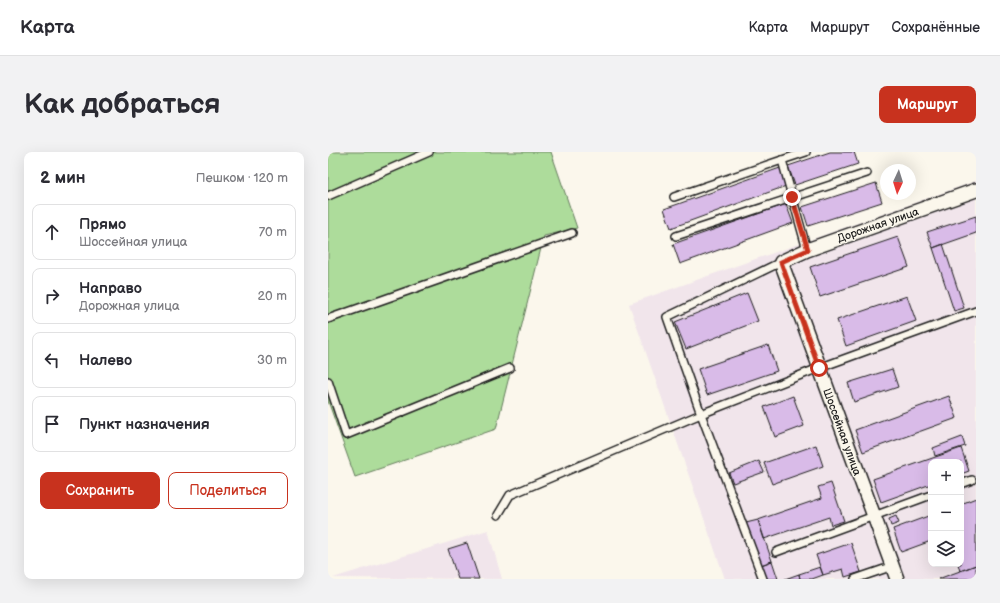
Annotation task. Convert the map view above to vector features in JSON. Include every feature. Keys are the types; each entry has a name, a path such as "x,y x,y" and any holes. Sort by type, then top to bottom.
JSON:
{"street":[{"name":"Дорожная улица","path":"781,262 808,250 976,190"},
{"name":"Шоссейная улица","path":"781,262 897,579"}],"lane":[{"path":"328,196 429,152"},
{"path":"674,197 806,152"},
{"path":"782,160 808,250"},
{"path":"676,236 866,173"},
{"path":"328,319 572,233"},
{"path":"762,579 667,317 781,262"},
{"path":"498,515 510,495 701,414 819,368 976,311"},
{"path":"328,381 346,435 510,368"},
{"path":"964,483 972,480"},
{"path":"776,552 928,496"},
{"path":"855,579 893,566"}],"shaded area":[{"path":"976,181 976,579 725,579 629,304"},
{"path":"488,530 502,579 333,578"}],"green space":[{"path":"328,152 551,152 577,228 544,236 496,429 355,477 328,401"}],"building":[{"path":"830,152 854,152 858,164 795,185 788,166"},
{"path":"780,168 786,186 671,228 664,209"},
{"path":"876,183 880,200 882,202 808,226 802,207"},
{"path":"786,204 793,223 680,264 673,244"},
{"path":"976,216 976,233 933,248 927,232"},
{"path":"898,237 909,267 820,297 810,267"},
{"path":"943,244 964,308 954,311 933,248"},
{"path":"747,293 758,321 686,349 675,322"},
{"path":"907,296 916,321 846,346 837,320"},
{"path":"768,345 777,371 707,395 698,369"},
{"path":"892,369 898,387 854,402 848,383"},
{"path":"793,396 804,426 775,437 764,407"},
{"path":"949,396 957,418 863,452 855,430"},
{"path":"962,437 965,446 935,456 933,448"},
{"path":"816,445 823,466 772,484 764,463"},
{"path":"961,448 969,471 964,473 964,459 930,459"},
{"path":"928,460 928,485 881,502 873,479"},
{"path":"759,461 764,472 733,483 729,473"},
{"path":"831,483 844,521 831,525 829,517 764,539 758,520 822,498 818,487"},
{"path":"976,498 976,565 960,571 959,567 964,567 964,503"},
{"path":"896,516 899,523 891,526 889,519"},
{"path":"928,516 928,542 901,552 893,529"},
{"path":"758,520 772,561 761,565 746,523"},
{"path":"467,543 479,579 458,579 448,549"},
{"path":"851,543 861,572 845,577 843,569 823,575 816,555"},
{"path":"772,561 778,579 765,579 761,565"},
{"path":"976,565 976,579 938,579 960,571"},
{"path":"820,567 823,575 812,579 800,579 799,574"},
{"path":"799,574 800,579 785,579"}],"route":[{"path":"792,197 808,250 781,262 819,368"}]}
